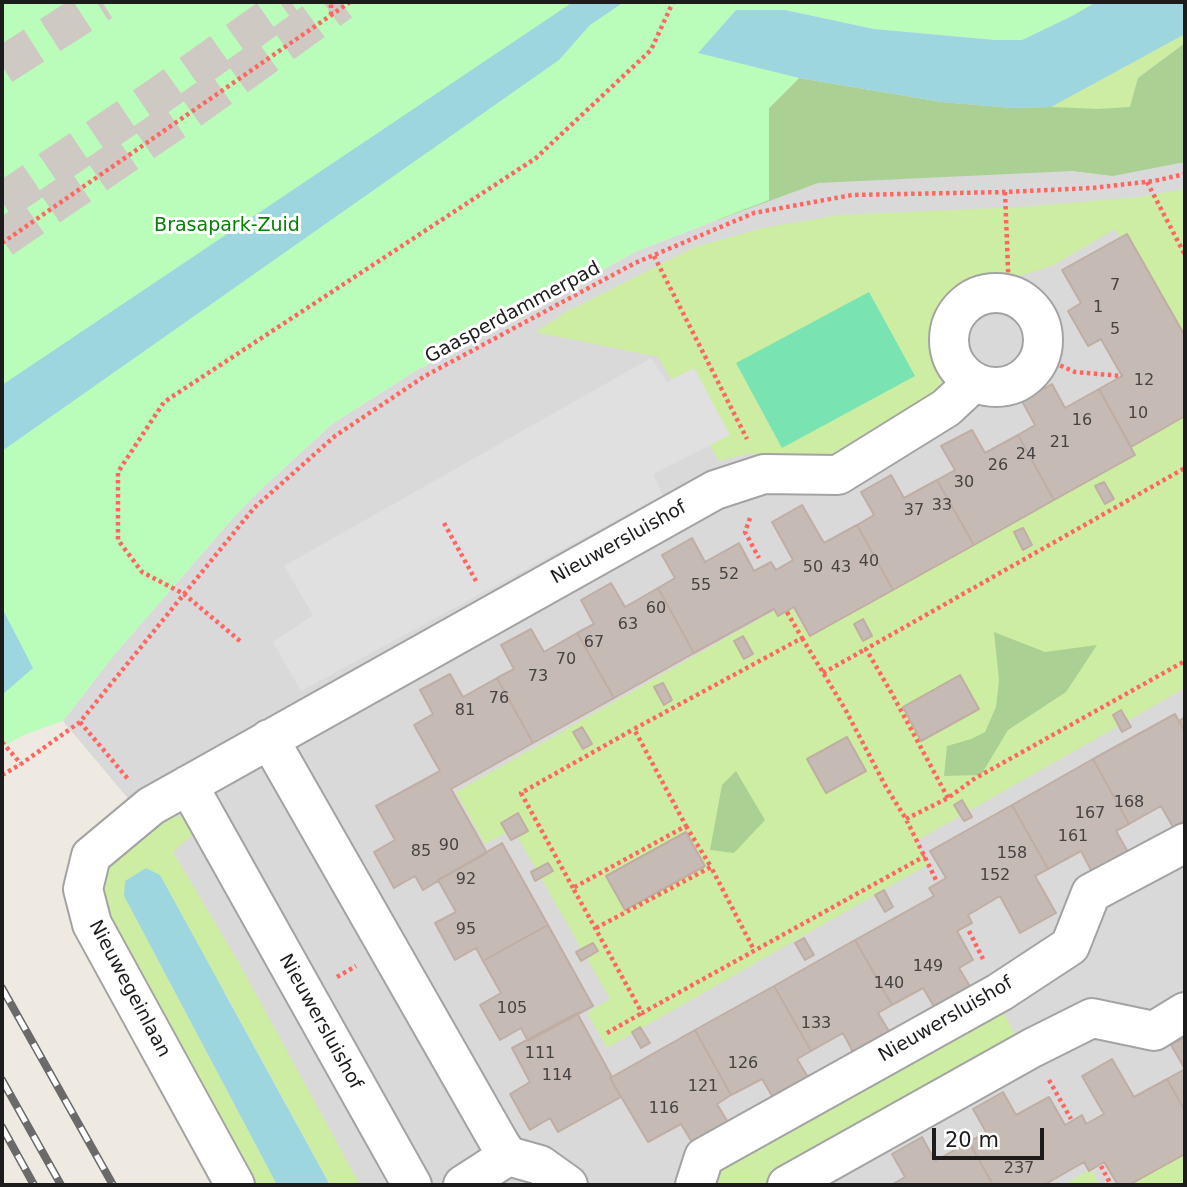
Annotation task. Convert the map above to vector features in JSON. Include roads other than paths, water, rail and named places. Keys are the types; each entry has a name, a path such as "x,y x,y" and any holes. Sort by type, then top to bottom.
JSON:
{"street":[{"path":"986,293 1009,294 1032,307 1044,331 1041,357 1025,378 1000,388 974,382 956,366 948,344 952,322 965,303 986,293"},
{"name":"Nieuwersluishof","path":"151,806 715,490 764,474 838,475 946,408 974,382"},
{"path":"269,739 500,1144 509,1156 540,1165 568,1185"},
{"name":"Nieuwersluishof","path":"188,785 412,1185"},
{"name":"Nieuwegeinlaan","path":"151,806 91,856 83,889 92,924 235,1185"},
{"name":"Nieuwersluishof","path":"695,1185 704,1157 1000,992 1070,946 1091,893 1185,843"},
{"path":"787,1185 1032,1048 1092,1018 1154,1031 1185,1012"},
{"path":"463,1185 509,1156"}],"water":[{"path":"573,2 624,2 590,25 559,60 2,451 2,385"},
{"path":"1096,2 1185,2 1185,34 1051,107 1012,108 942,102 799,78 698,53 736,10 785,10 874,29 1022,40"},
{"path":"2,608 33,668 2,695"},
{"path":"146,868 160,875 330,1185 277,1185 124,896 125,881"}],"tunnel":[{"path":"2,66 102,2"},
{"path":"2,202 291,2"},
{"path":"2,239 178,119 341,2"}],"railway":[{"path":"2,988 113,1185"},
{"path":"2,1080 61,1185"},
{"path":"2,1127 34,1185"}],"park label":[{"name":"Brasapark-Zuid","path":"227,226"}]}
